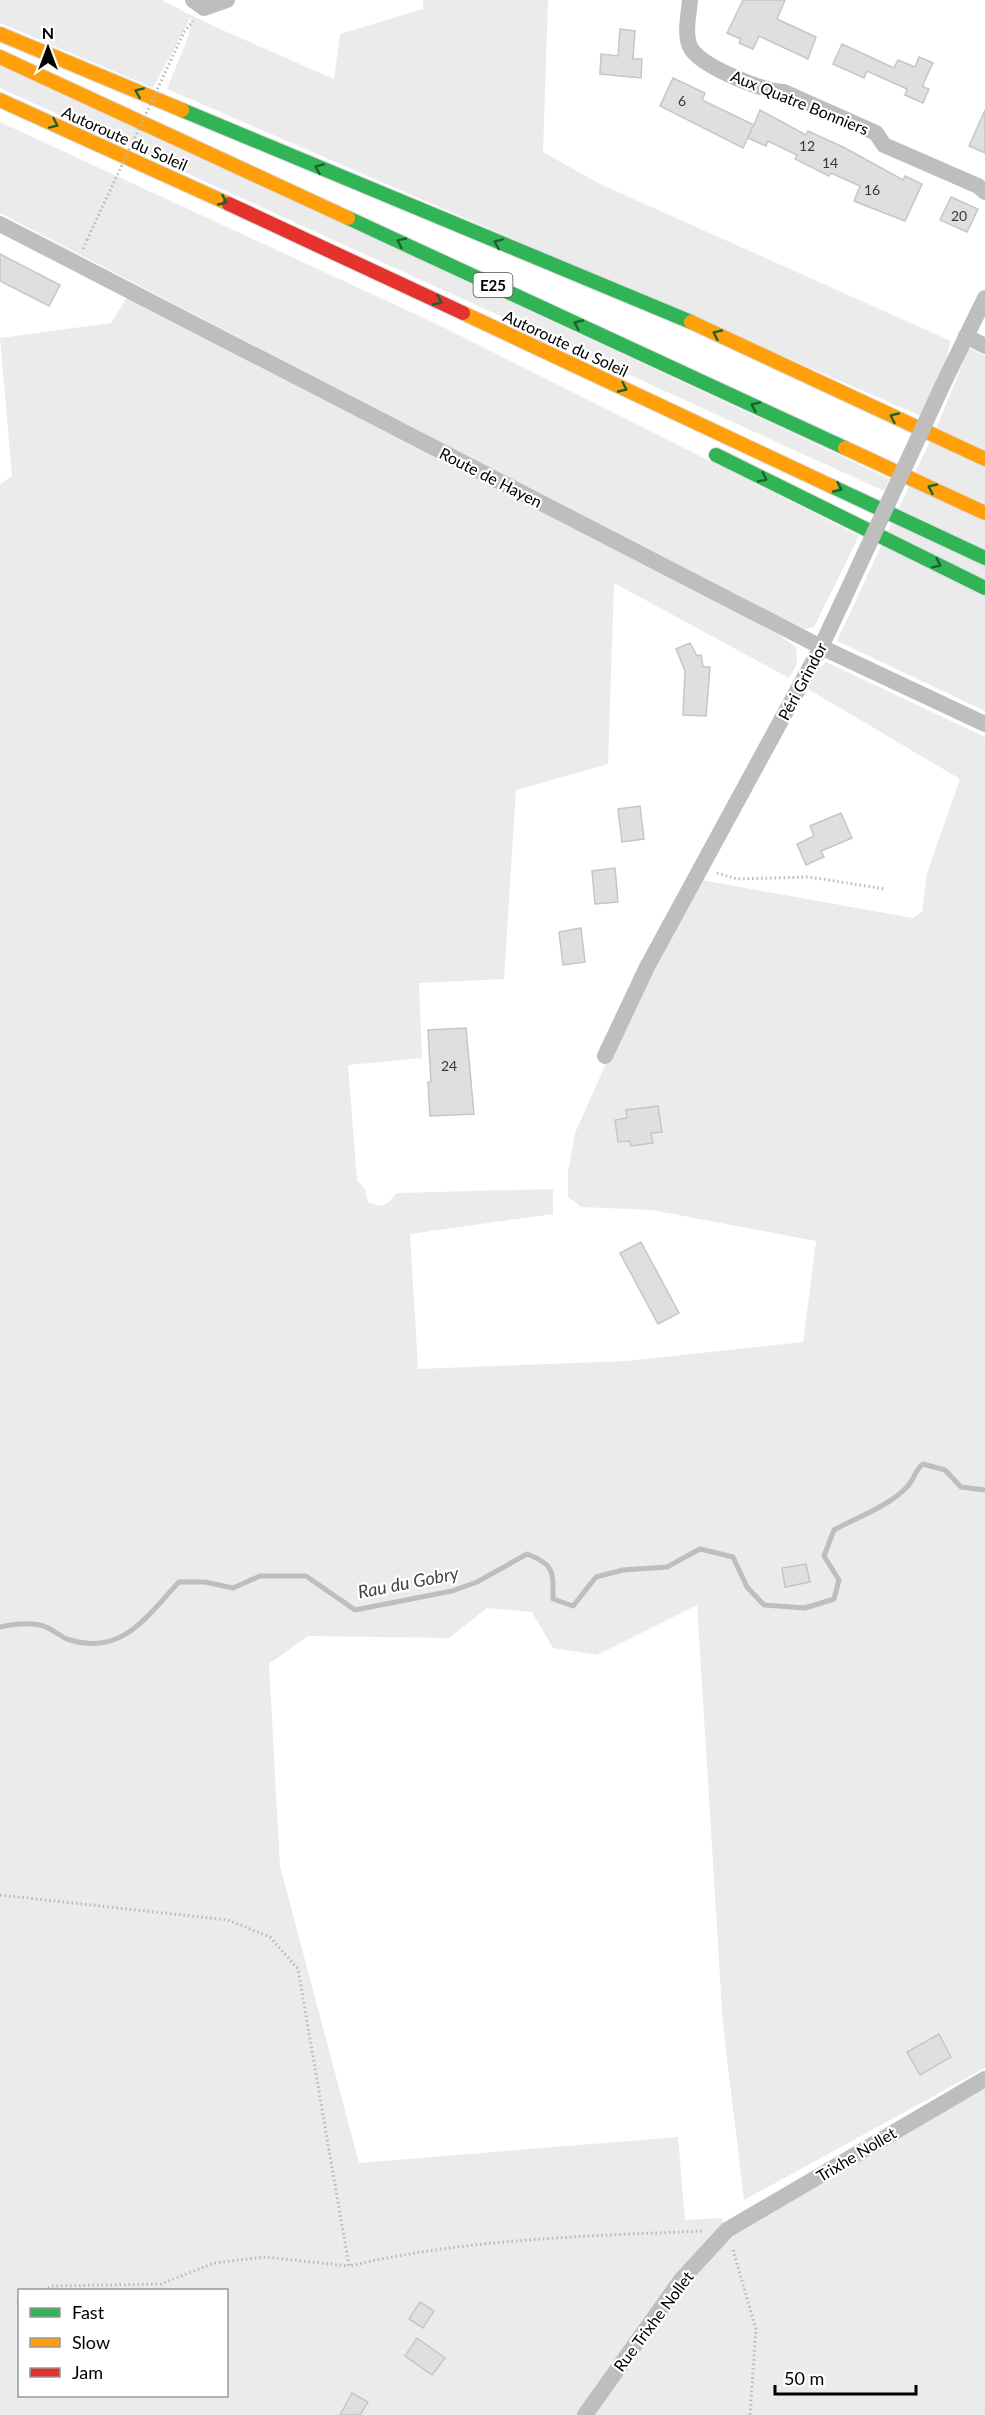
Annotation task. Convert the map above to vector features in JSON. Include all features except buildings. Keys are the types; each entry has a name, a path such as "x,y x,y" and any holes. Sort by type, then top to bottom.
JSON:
{"highway":[{"path":"0,34 706,329 985,459"},
{"name":"Autoroute du Soleil","path":"0,57 985,513"},
{"name":"Autoroute du Soleil","path":"0,100 181,181 985,558"},
{"path":"570,363 594,390"},
{"path":"699,446 985,588"}],"street":[{"path":"193,0 204,8 227,0"},
{"name":"Aux Quatre Bonniers","path":"690,0 687,28 691,49 706,63 770,91 784,92 876,133 885,145 978,186 985,192"},
{"name":"Route de Hayen","path":"0,224 821,647 985,724"},
{"name":"Péri Grindor","path":"605,1056 647,967 821,647 985,298"},
{"path":"966,336 985,346"},
{"name":"Trixhe Nollet","path":"728,2230 985,2079"},
{"name":"Rue Trixhe Nollet","path":"585,2415 681,2280 728,2230"}],"path":[{"path":"87,240 184,32"},
{"path":"700,869 737,879 809,877 885,889"},
{"path":"0,1894 228,1920 270,1937 298,1970 349,2266"},
{"path":"46,2289 52,2286 161,2283 214,2264 266,2257 349,2266 401,2253 600,2235 728,2230 756,2330 750,2415"}],"shaded area":[{"path":"0,0 161,0 211,25 334,79 340,34 423,9 423,0 548,0 543,152 600,184 951,341 944,367 921,416 167,89 189,35 191,17 153,88 0,23"},
{"path":"0,64 890,479 884,491 0,88"},
{"path":"0,122 441,326 859,536 814,627 800,630 0,213"},
{"path":"128,296 778,634 796,647 797,664 789,678 614,583 608,764 516,790 504,979 419,983 422,1058 348,1065 357,1180 365,1189 368,1202 384,1205 397,1193 553,1189 553,1214 410,1234 418,1369 627,1361 803,1342 816,1241 652,1210 581,1207 568,1197 568,1172 575,1133 604,1068 701,880 913,918 922,912 927,873 960,779 808,689 814,674 826,662 985,737 985,2068 744,2200 723,2025 697,1605 597,1655 553,1648 532,1612 487,1608 449,1638 308,1636 269,1664 280,1866 359,2163 678,2137 685,2220 722,2218 727,2237 985,2082 985,2415 0,2415 0,484 12,476 0,338 111,323"},
{"path":"969,348 985,356 985,711 837,641 938,424"}],"waterway":[{"name":"Rau du Gobry","path":"0,1627 35,1624 46,1627 67,1639 86,1643 103,1643 131,1631 179,1582 205,1582 233,1588 260,1576 306,1576 355,1610 452,1591 477,1582 527,1554 548,1566 552,1575 553,1599 573,1606 596,1577 623,1570 667,1567 700,1549 733,1557 747,1587 764,1605 805,1608 834,1599 839,1580 824,1556 834,1530 882,1506 900,1494 923,1464 945,1470 961,1487 985,1490"}],"traffic: fast":[{"path":"182,110 691,322"},
{"path":"348,218 845,448"},
{"path":"716,455 985,588"},
{"path":"831,486 985,558"}],"traffic: slow":[{"path":"0,34 182,110"},
{"path":"0,57 348,218"},
{"path":"0,100 229,204"},
{"path":"463,313 831,486"},
{"path":"691,322 985,459"},
{"path":"845,448 985,513"}],"traffic: jam":[{"path":"229,204 463,313"}]}
